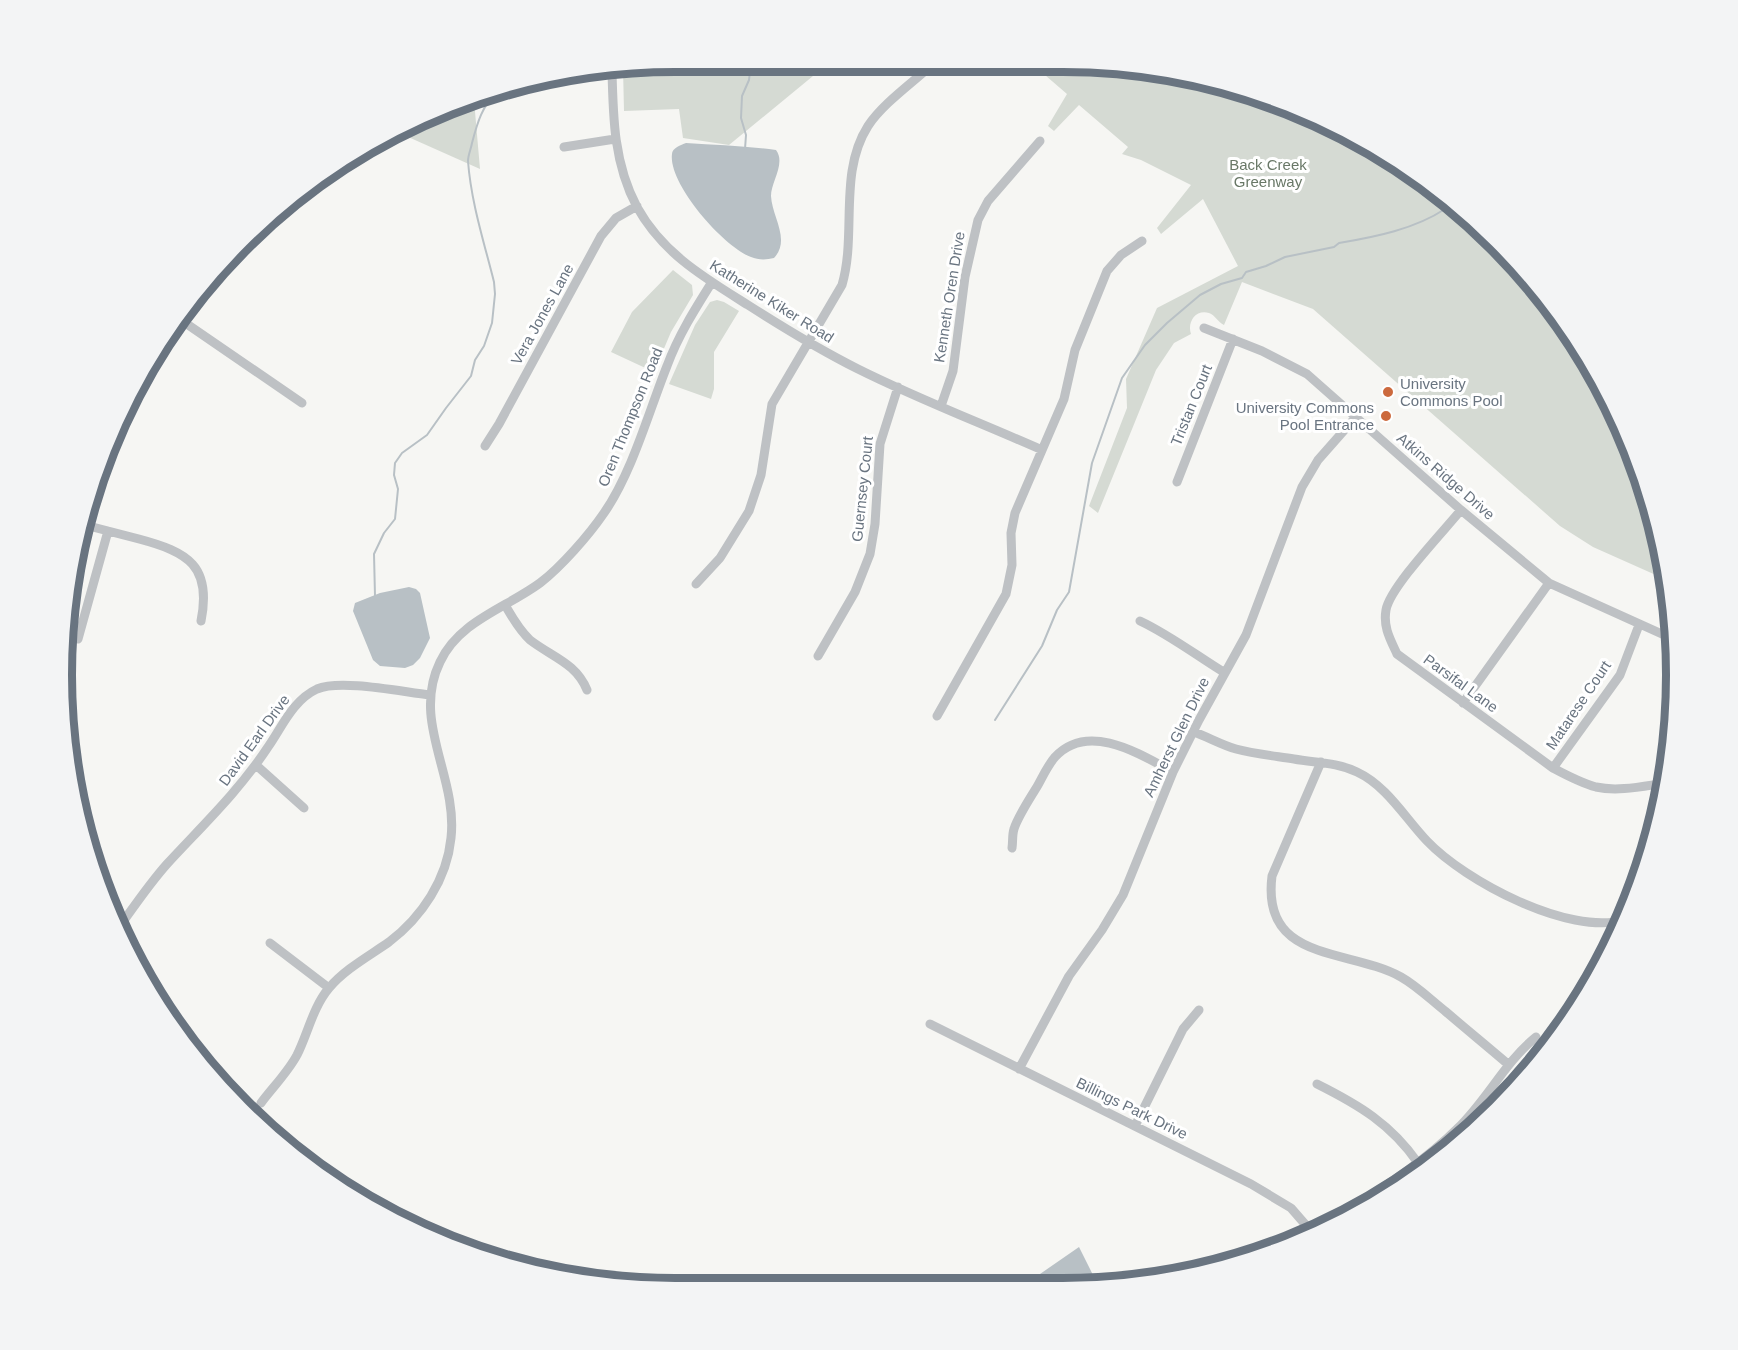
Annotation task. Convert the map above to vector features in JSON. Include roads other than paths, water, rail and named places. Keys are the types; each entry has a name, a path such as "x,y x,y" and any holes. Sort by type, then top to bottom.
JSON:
{"street":[{"path":"696,584 720,558 749,511 761,475 772,404 836,297 846,272 853,164 863,135 882,110 924,72"},
{"name":"Katherine Kiker Road","path":"612,75 615,139 621,168 636,206 659,239 674,255 712,282 808,342 858,369 1042,450"},
{"path":"564,147 615,139"},
{"name":"Kenneth Oren Drive","path":"941,406 953,371 965,277 975,226 988,201 1040,141"},
{"name":"Vera Jones Lane","path":"485,446 601,236 616,218 636,206"},
{"path":"937,716 1006,594 1012,566 1011,524 1064,399 1075,350 1107,271 1121,255 1142,241"},
{"name":"Oren Thompson Road","path":"261,1103 295,1059 317,1006 329,988 339,977 390,941 413,920 430,898 442,874 450,846 452,809 432,727 430,695 437,668 447,649 472,624 526,593 557,568 603,514 624,478 674,349 687,322 712,282"},
{"path":"186,323 302,403"},
{"name":"Atkins Ridge Drive","path":"1204,328 1262,351 1307,374 1461,510 1549,583 1665,636"},
{"name":"Tristan Court","path":"1177,482 1233,339"},
{"name":"Guernsey Court","path":"818,656 855,592 870,555 875,524 880,444 898,387"},
{"name":"Amherst Glen Drive","path":"1019,1069 1069,976 1102,930 1123,895 1173,772 1246,635 1302,487 1318,460 1356,418"},
{"name":"Parsifal Lane","path":"1461,510 1392,592 1386,610 1386,631 1397,654 1553,768 1597,787 1631,788 1656,784"},
{"path":"91,527 170,548 187,559 200,574 204,591 201,621"},
{"path":"78,639 108,531"},
{"path":"1463,703 1549,583"},
{"path":"505,605 523,633 575,670 587,690"},
{"path":"1140,621 1157,629 1225,673"},
{"name":"Matarese Court","path":"1553,768 1620,675 1639,625"},
{"name":"David Earl Drive","path":"124,920 166,866 230,798 256,765 293,709 305,696 320,688 344,686 430,695"},
{"path":"1194,732 1236,748 1296,760 1339,765 1358,772 1376,784 1445,858 1470,876 1524,904 1580,921 1613,922"},
{"path":"1012,848 1014,830 1034,792 1055,757 1071,745 1090,741 1106,741 1173,772"},
{"path":"1321,762 1272,876 1270,894 1273,913 1286,933 1305,946 1359,960 1401,977 1431,999 1509,1065"},
{"path":"256,765 304,808"},
{"path":"270,943 329,988"},
{"path":"1135,1126 1183,1029 1199,1010"},
{"name":"Billings Park Drive","path":"930,1023 1280,1200 1296,1213 1307,1226"},
{"path":"1428,1154 1459,1128 1522,1049 1536,1037"},
{"path":"1317,1084 1359,1106 1387,1126 1403,1142 1417,1162"}],"waterway":[{"path":"745,149 746,135 741,118 742,96 750,72"},
{"path":"375,596 374,554 384,533 395,519 398,489 394,475 395,463 402,453 427,435 471,376 475,360 484,346 492,323 494,282 475,207 468,161 481,115 489,102"},
{"path":"1422,191 1448,212"},
{"path":"995,720 1042,646 1057,610 1069,592 1092,463 1122,378 1145,345 1200,295 1221,284 1242,278 1246,272 1285,257 1394,231 1421,222 1445,209"},
{"path":"1513,274 1579,365"}],"place":[{"name":"University Commons Pool","path":"1388,392"},
{"name":"University Commons Pool Entrance","path":"1386,416"}],"park label":[{"name":"Back Creek Greenway","path":"1268,172"}]}
